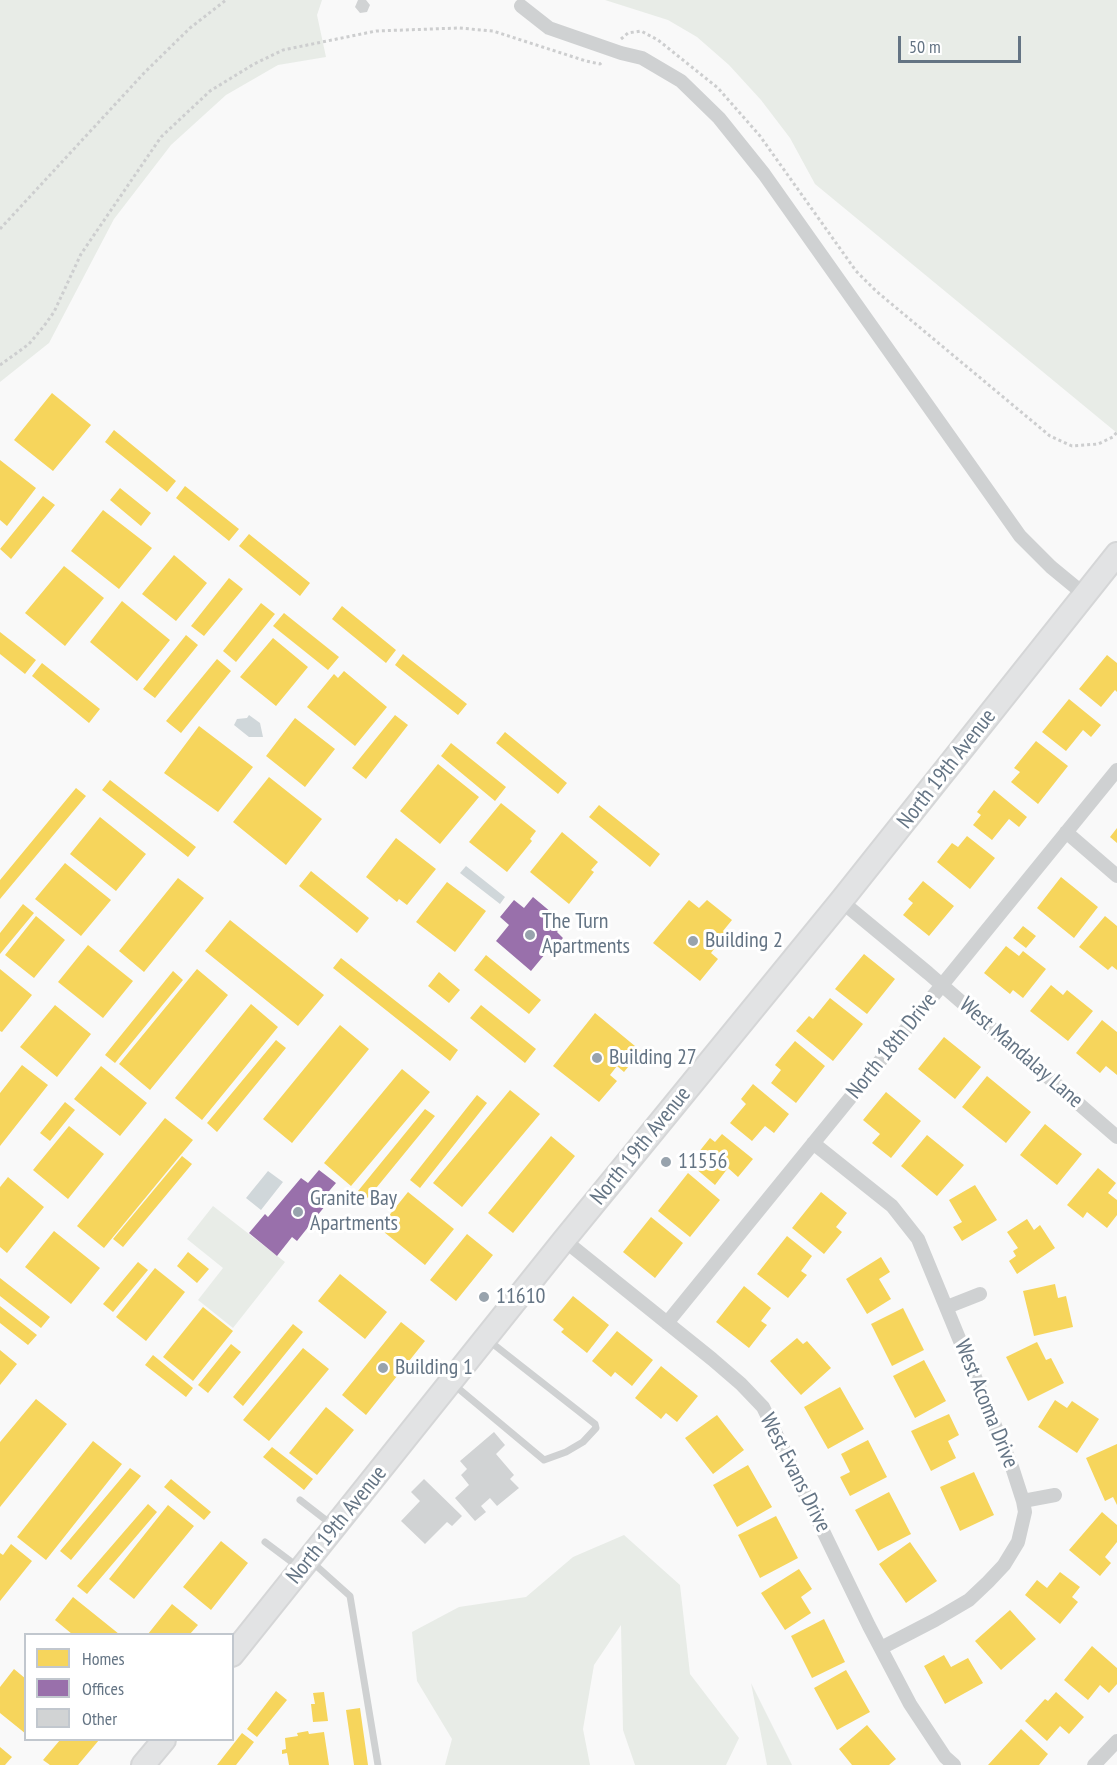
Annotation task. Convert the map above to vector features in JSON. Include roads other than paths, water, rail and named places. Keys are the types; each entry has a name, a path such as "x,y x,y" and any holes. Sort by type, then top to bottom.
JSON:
{"main road":[{"name":"North 19th Avenue","path":"234,1653 564,1240 841,901 1117,554"},
{"path":"143,1765 163,1741"}],"street":[{"path":"521,6 549,28 642,58 681,81 731,132 770,183 1020,536 1084,595"},
{"name":"North 18th Drive","path":"668,1323 1117,770"},
{"path":"1066,832 1117,876"},
{"name":"West Mandalay Lane","path":"841,901 941,984 1117,1137"},
{"name":"West Acoma Drive","path":"813,1143 892,1206 918,1239 1012,1467 1025,1512 1018,1542 1004,1566 969,1600 881,1648"},
{"name":"West Evans Drive","path":"564,1240 741,1384 762,1407 910,1704 945,1757 954,1765"},
{"path":"947,1307 980,1294"},
{"path":"1023,1501 1055,1495"},
{"path":"1094,1765 1117,1741"}],"lane":[{"path":"451,1382 544,1460 566,1452 583,1442 596,1428 596,1424 486,1338"},
{"path":"300,1500 335,1528"},
{"path":"265,1542 305,1565 350,1596 378,1765"}],"place":[{"name":"The Turn Apartments","path":"530,935"},
{"name":"Building 2","path":"693,941"},
{"name":"Building 27","path":"597,1058"},
{"name":"11556","path":"666,1162"},
{"name":"Granite Bay Apartments","path":"298,1212"},
{"name":"11610","path":"484,1297"},
{"name":"Building 1","path":"383,1368"}]}
